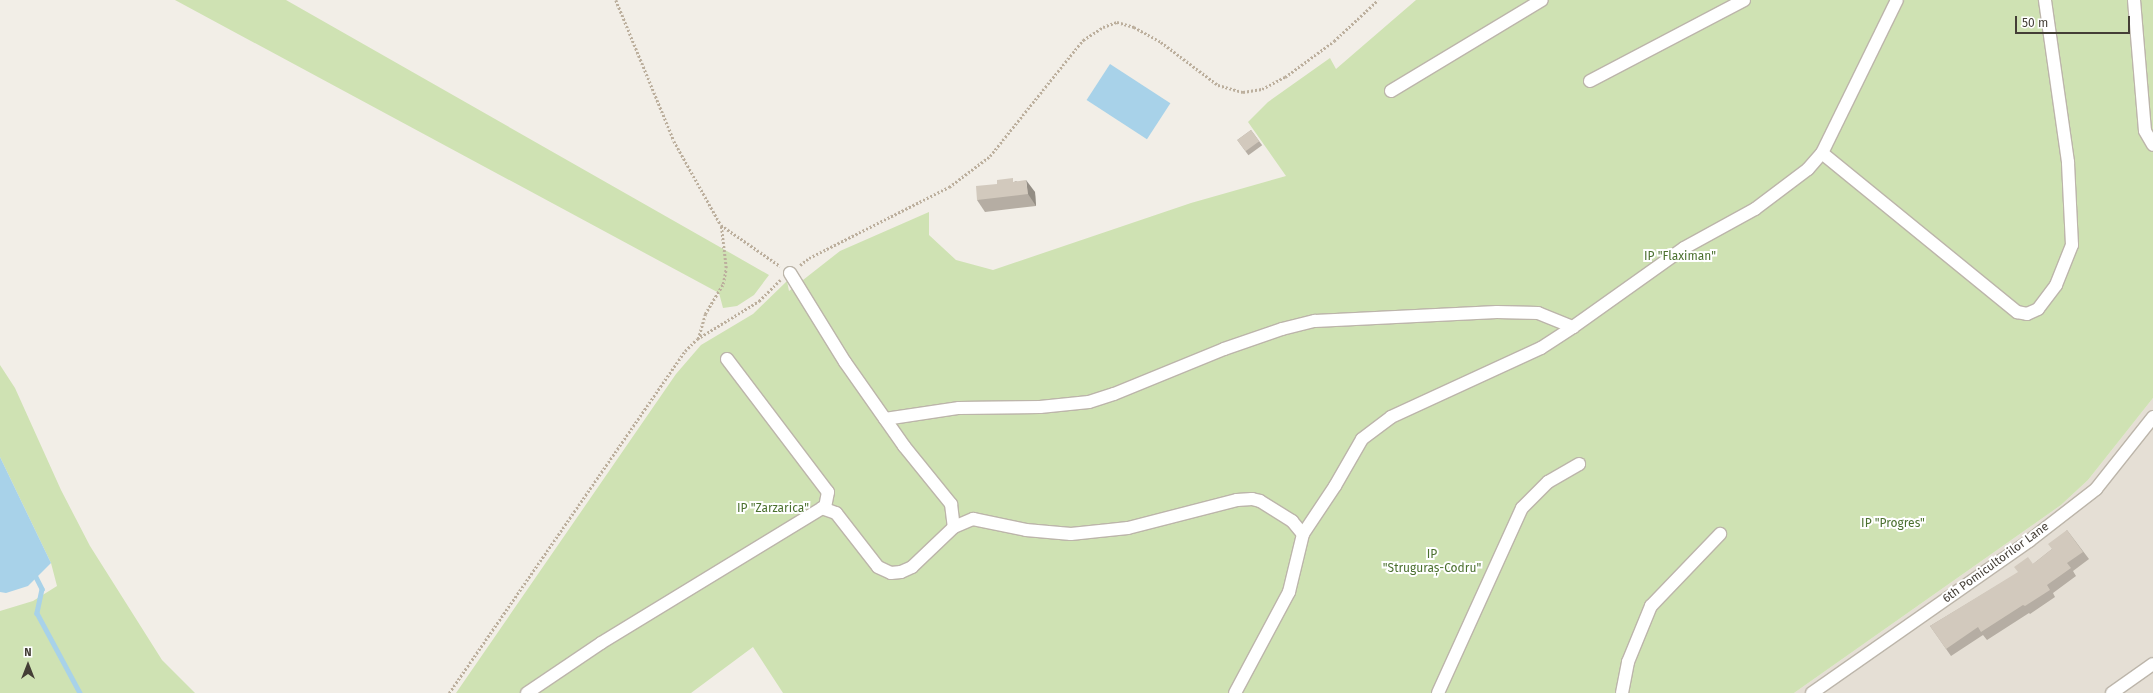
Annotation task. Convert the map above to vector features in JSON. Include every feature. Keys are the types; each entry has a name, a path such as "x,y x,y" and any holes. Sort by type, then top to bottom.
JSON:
{"street":[{"path":"1391,91 1542,0"},
{"path":"1590,82 1744,0"},
{"path":"1236,693 1289,592 1303,534 1335,486 1353,451 1372,430 1391,417 1541,348 1684,248 1766,202 1808,169 1822,153 1897,0"},
{"path":"1822,153 2017,312 2027,314 2038,309 2056,285 2072,245 2068,162 2045,0"},
{"path":"2134,0 2145,131 2153,145"},
{"path":"790,273 885,419 904,446 951,504 954,527"},
{"path":"885,419 959,408 1040,406 1089,402 1114,394 1224,349 1282,329 1315,321 1504,312 1538,313 1573,327"},
{"path":"727,359 828,492 825,508"},
{"name":"6th Pomicultorilor Lane","path":"1818,692 2029,541 2096,489 2153,418"},
{"path":"1438,693 1522,508 1548,482 1579,464"},
{"path":"527,693 601,643 818,509 825,508 836,513 878,567 891,573 900,572 912,567 954,527 973,519 1026,530 1071,534 1128,528 1237,500 1252,499 1260,501 1292,521 1303,534"},
{"path":"1622,693 1628,662 1651,606 1720,534"},
{"path":"2112,693 2153,664"}],"path":[{"path":"616,0 674,141 720,225 726,268 723,284 705,314 697,339"},
{"path":"449,693 606,468 673,367 697,339 759,301 808,258 949,187 990,156 1084,40 1103,27 1117,22 1134,27 1161,42 1218,85 1242,92 1262,89 1285,77 1334,41 1378,0"},
{"path":"720,225 790,273"}],"shaded area":[{"path":"2153,398 2153,693 1794,693 2061,505 2088,480"}],"green space":[{"path":"175,0 286,0 769,275 754,295 737,306 723,308 719,293"},
{"name":"IP \"Flaximan\"","path":"1416,0 2153,0 2153,398 2088,480 2061,505 1794,693 783,693 753,647 691,693 456,693 676,374 701,345 753,314 787,281 789,291 840,251 929,212 929,235 956,260 993,270 1191,203 1286,176 1248,122 1268,102 1330,58 1336,69"},
{"path":"0,365 15,388 61,490 90,546 162,660 195,693 0,693 0,611 33,601 57,586 51,563 0,457"}],"water":[{"path":"1110,64 1170,103 1147,139 1087,100"},
{"path":"0,457 51,563 28,586 6,593 0,592"}],"building":[{"path":"1251,130 1259,141 1245,151 1237,140"},
{"path":"1013,178 1013,182 1026,180 1028,194 977,200 976,186 997,184 997,180"},
{"path":"2067,530 2083,552 2067,563 2071,568 2047,585 2050,590 2025,606 2023,605 1981,632 1978,627 1946,649 1930,626 2018,572 2014,567 2028,557 2033,564 2052,549 2048,544"}],"waterway":[{"path":"34,573 42,589 37,613 80,693"}],"park label":[{"name":"IP \"Zarzarica\"","path":"773,509"},
{"name":"IP \"Progres\"","path":"1893,524"},
{"name":"IP \"Struguraș-Codru\"","path":"1432,562"}]}
